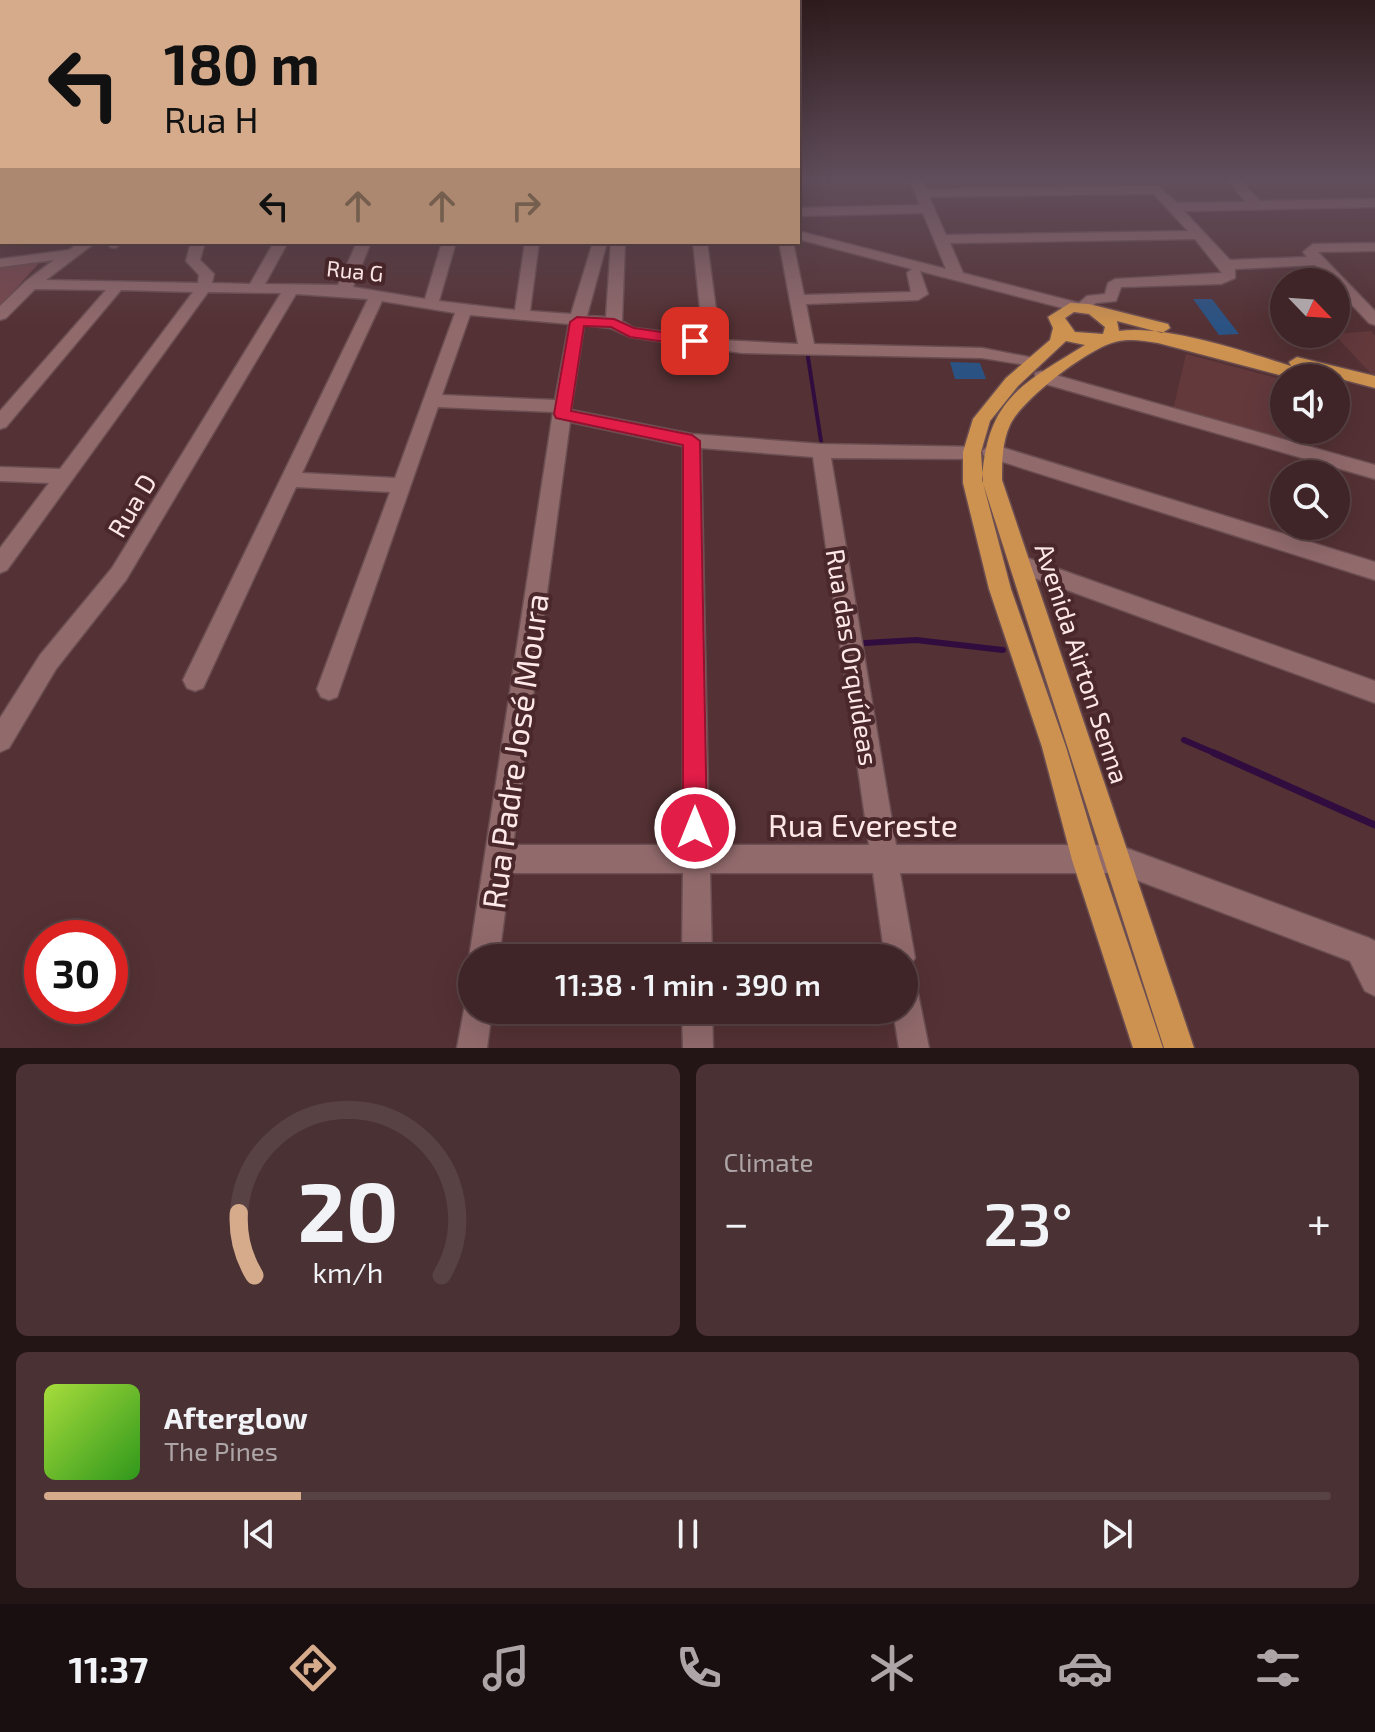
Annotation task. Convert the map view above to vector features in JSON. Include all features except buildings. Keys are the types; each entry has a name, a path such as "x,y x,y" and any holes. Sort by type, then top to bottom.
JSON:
{"main road":[{"name":"Avenida Airton Senna","path":"1084,308 1061,311 1058,342 1037,370 982,419 978,511 1054,747 1086,860 1141,979 1179,1048"},
{"path":"1084,308 1110,322 1113,327 1106,339"},
{"path":"1084,308 1375,382"},
{"path":"1058,324 1086,340 1147,337 1270,368"},
{"name":"Avenida Airton Senna","path":"1037,370 1106,339"},
{"path":"1350,388 1375,394"},
{"name":"Avenida Airton Senna","path":"981,451 1022,565 1118,859 1141,979 1148,1048"}],"street":[{"path":"936,228 956,274"},
{"path":"800,235 1084,308 1092,299 1114,296 1115,283 1221,280 1229,277 1226,265 1193,228"},
{"path":"941,239 1199,235"},
{"path":"0,315 31,284 86,244"},
{"path":"0,564 204,287 207,274 193,261 197,244"},
{"path":"255,288 280,244"},
{"path":"344,290 363,244"},
{"path":"431,303 448,244"},
{"path":"522,316 532,244"},
{"name":"Rua Padre José Moura","path":"486,944 562,410 577,322 599,244"},
{"path":"614,323 618,244"},
{"path":"700,244 712,344"},
{"path":"788,244 807,350"},
{"path":"796,244 1020,303 1058,324"},
{"path":"1226,265 1375,247"},
{"path":"0,263 71,254"},
{"path":"1320,255 1375,320"},
{"path":"800,300 913,297 920,294 914,273"},
{"name":"Rua G","path":"31,284 344,290 464,310 614,323 630,332 712,344 807,350 982,353 1375,472"},
{"path":"0,423 117,286"},
{"name":"Rua D","path":"0,740 48,662 119,574 292,288"},
{"path":"195,680 378,294"},
{"path":"329,689 464,310"},
{"path":"431,401 562,410 692,441 821,451 981,451 1375,571"},
{"path":"692,441 697,944"},
{"name":"Rua das Orquídeas","path":"821,451 898,944"},
{"path":"0,474 65,476"},
{"path":"291,480 400,485"},
{"path":"1022,565 1375,692"},
{"name":"Rua Evereste","path":"497,859 1118,859"},
{"path":"1118,859 1367,952 1375,981"},
{"path":"472,1048 475,1024"},
{"path":"697,1024 698,1048"},
{"path":"910,1024 914,1048"}],"shaded area":[{"path":"40,262 0,306 0,267"},
{"path":"1371,331 1375,336 1375,378 1347,348 1350,348 1350,333"},
{"path":"1186,354 1270,376 1270,435 1173,410"}],"waterway":[{"path":"807,351 821,441"},
{"path":"865,643 916,640 1003,650"},
{"path":"1184,740 1219,755"},
{"path":"1214,753 1375,825"}],"route":[{"path":"695,341 630,332 614,323 577,322 562,414 692,441 695,828"}]}
